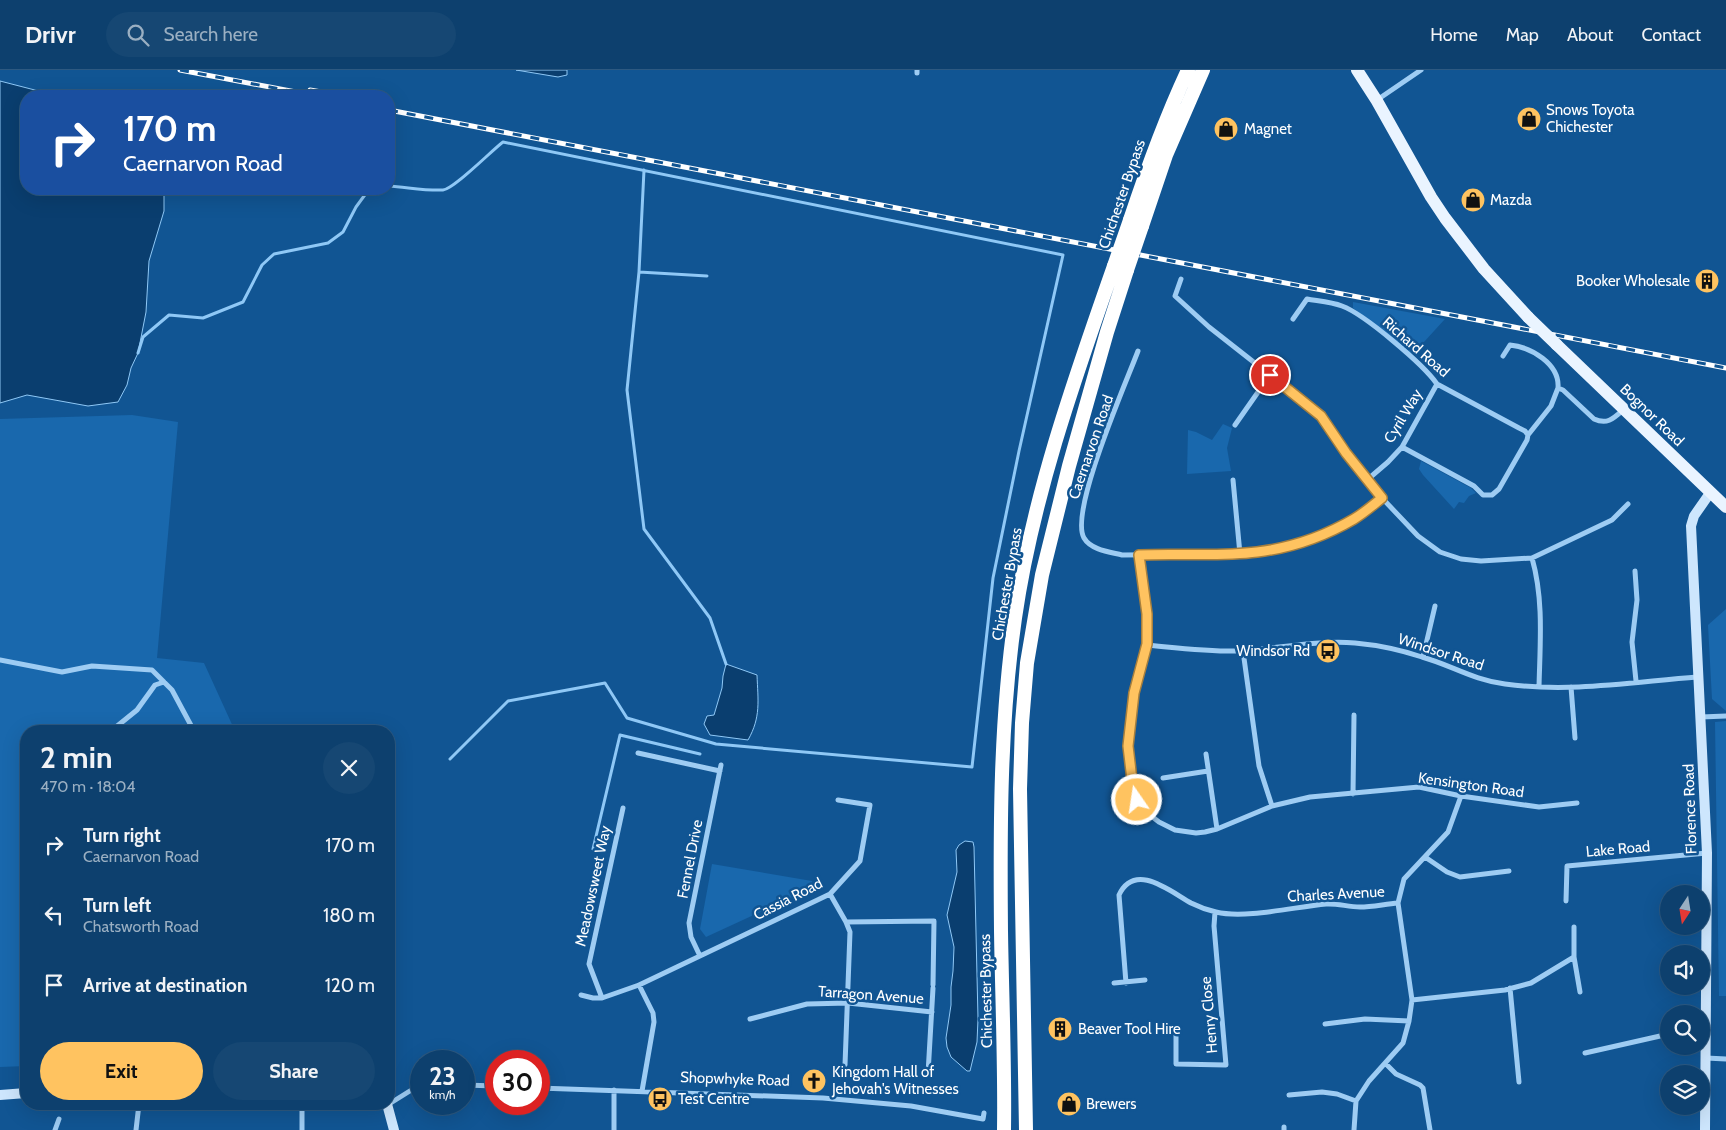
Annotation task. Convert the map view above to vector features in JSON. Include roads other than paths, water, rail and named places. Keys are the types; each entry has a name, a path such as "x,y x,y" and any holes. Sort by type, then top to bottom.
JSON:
{"highway":[{"name":"Chichester Bypass","path":"1004,1130 1001,930 1002,788 1004,718 1015,618 1024,567 1050,459 1121,268 1136,223 1153,152 1188,70"},
{"name":"Chichester Bypass","path":"1136,223 1203,70"},
{"name":"Chichester Bypass","path":"1029,1126 1020,789 1022,723 1027,663 1042,575 1069,466 1107,332 1121,268"}],"main road":[{"name":"Bognor Road","path":"1357,70 1377,101 1431,197 1484,269 1528,317 1726,508"}],"street":[{"path":"1377,101 1421,70"},
{"path":"1181,279 1174,296 1209,327 1321,416 1346,453 1382,498 1418,536 1440,552 1461,559 1481,561 1532,558 1612,520 1628,504"},
{"name":"Richard Road","path":"1293,319 1307,299 1341,306 1358,314 1429,372 1437,384 1525,431 1528,436"},
{"path":"1402,446 1474,486 1483,495 1492,495 1499,489 1528,436 1551,406 1558,388 1558,379 1554,371 1544,360 1531,351 1510,345 1503,356"},
{"name":"Caernarvon Road","path":"1138,351 1093,470 1086,494 1081,521 1082,534 1085,540 1092,546 1101,550 1139,555 1240,554 1272,550 1331,532 1355,518 1382,498"},
{"path":"1236,424 1270,375"},
{"name":"Cyril Way","path":"1367,480 1388,462 1402,446 1437,384"},
{"path":"1558,388 1563,390 1598,421 1608,422 1623,410"},
{"path":"1232,480 1240,554"},
{"name":"Florence Road","path":"1704,1005 1707,853 1691,526 1694,516 1710,493"},
{"name":"Kensington Road","path":"1139,555 1147,614 1147,644 1134,693 1128,746 1132,780 1137,800 1141,808 1159,822 1175,830 1196,833 1217,830 1272,806 1310,797 1419,788 1539,807 1577,804"},
{"path":"1532,558 1537,575 1539,603 1539,687"},
{"path":"1635,571 1637,600 1632,642 1636,681"},
{"path":"1423,657 1435,606"},
{"name":"Windsor Road","path":"1147,644 1199,650 1243,650 1324,643 1352,643 1423,657 1468,676 1503,684 1539,687 1590,687 1636,681 1697,677"},
{"path":"1243,650 1259,766 1272,806"},
{"path":"0,660 62,672 92,666 152,670 172,690 191,725"},
{"path":"118,725 137,710 155,686 164,682"},
{"path":"1571,687 1575,738"},
{"path":"1354,715 1354,794"},
{"path":"1701,717 1726,716"},
{"name":"Fennel Drive","path":"638,753 720,768 689,923 691,937 700,956"},
{"path":"1206,754 1217,830"},
{"path":"1163,778 1208,771"},
{"name":"Charles Avenue","path":"1354,1130 1356,1101 1369,1081 1402,1043 1409,1021 1412,1000 1398,903 1404,879 1448,832 1462,796"},
{"name":"Cassia Road","path":"581,995 602,998 639,985 830,894 860,861 870,805 838,800"},
{"name":"Meadowsweet Way","path":"602,998 590,964 623,808"},
{"name":"Lake Road","path":"1566,901 1567,866 1707,853"},
{"path":"1425,857 1447,872 1460,877 1509,871"},
{"name":"Charles Avenue","path":"1126,982 1119,895 1126,884 1131,881 1150,881 1172,890 1197,906 1234,915 1325,904 1360,907 1398,903"},
{"path":"830,894 850,932 845,1065"},
{"name":"Henry Close","path":"1176,1033 1176,1064 1226,1065 1214,926 1216,912"},
{"path":"846,922 934,921 932,1012 928,1074"},
{"path":"1574,927 1574,956 1580,992"},
{"path":"1412,1000 1508,989 1531,983 1574,956"},
{"path":"1114,983 1145,980"},
{"path":"639,985 653,1013 654,1022 642,1091"},
{"path":"1508,989 1519,1082"},
{"name":"Tarragon Avenue","path":"750,1019 807,1004 848,1003 932,1012"},
{"path":"1325,1024 1365,1018 1409,1021"},
{"path":"1585,1053 1660,1036"},
{"name":"Florence Road","path":"1705,1130 1706,1055"},
{"path":"1706,1058 1726,1060"},
{"path":"1385,1062 1396,1074 1423,1088 1430,1130"},
{"name":"Shopwhyke Road","path":"550,1088 824,1098 911,1106 983,1119 984,1113"},
{"path":"614,1090 614,1130"},
{"path":"395,1100 410,1091"},
{"path":"1289,1095 1322,1092 1337,1094 1356,1101"},
{"path":"0,1095 20,1093"},
{"path":"136,1130 138,1110"},
{"path":"302,1110 302,1130"},
{"path":"389,1110 394,1130"},
{"path":"56,1130 59,1119"}],"waterway":[{"path":"395,187 430,190 448,188 464,177 503,142 1063,255 993,578 972,767 716,744 627,718 605,683 508,701 450,759"},
{"path":"644,170 639,272 627,390 644,529 710,618 726,664"},
{"path":"138,353 143,337 169,315 203,318 243,302 262,265 274,254 328,243 343,232 365,195"},
{"path":"639,272 707,276"},
{"path":"593,849 620,735 700,754"}],"railway":[{"path":"180,70 285,90"},
{"path":"395,111 1726,368"}],"place":[{"name":"Snows Toyota Chichester","path":"1529,119"},
{"name":"Magnet","path":"1226,129"},
{"name":"Mazda","path":"1473,200"},
{"name":"Booker Wholesale","path":"1707,281"},
{"name":"Windsor Rd","path":"1328,651"},
{"name":"Beaver Tool Hire","path":"1060,1029"},
{"name":"Kingdom Hall of Jehovah's Witnesses","path":"814,1081"},
{"name":"Test Centre","path":"660,1099"},
{"name":"Brewers","path":"1069,1104"}]}
